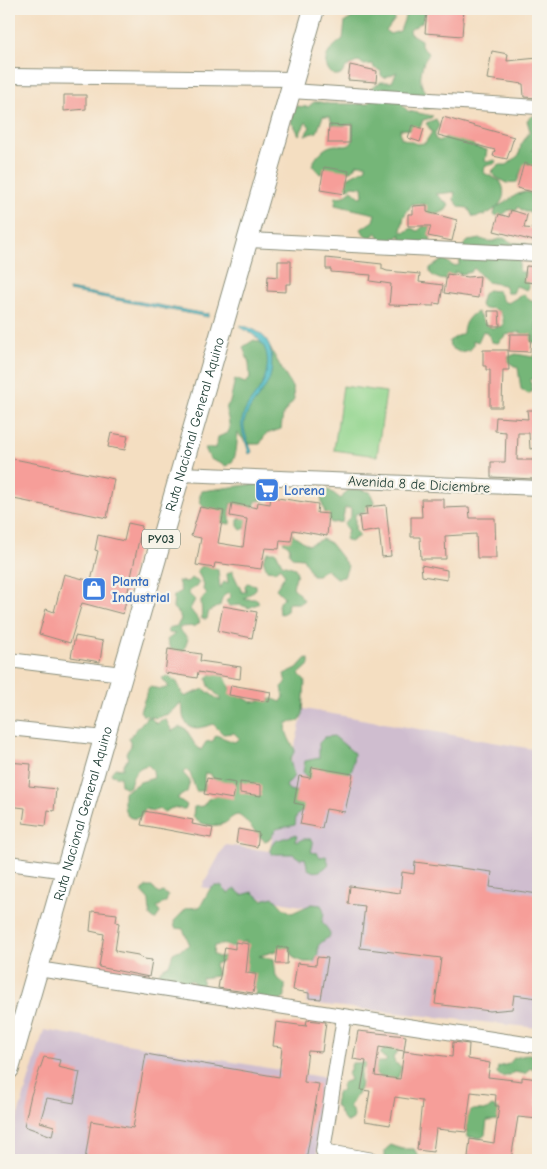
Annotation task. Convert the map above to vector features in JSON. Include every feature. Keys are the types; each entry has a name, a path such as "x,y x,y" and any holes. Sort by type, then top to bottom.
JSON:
{"highway":[{"name":"Ruta Nacional General Aquino","path":"9,1069 16,1018 38,969 314,9"}],"street":[{"path":"9,76 292,85 538,107"},
{"path":"249,240 538,254"},
{"name":"Avenida 8 de Diciembre","path":"180,474 538,488"},
{"path":"9,660 122,674"},
{"path":"9,728 104,738"},
{"path":"9,863 66,871"},
{"path":"38,969 538,1046"},
{"path":"344,1016 323,1151 374,1160"}],"shaded area":[{"path":"304,709 538,750 538,1028 306,1003 322,910 202,887 225,845 269,851"},
{"path":"44,1030 327,1078 317,1153 353,1160 9,1160 9,1145"}],"green space":[{"path":"361,9 389,9 395,19 386,31 390,34 400,31 408,9 425,9 426,11 422,22 410,30 409,33 421,40 421,46 429,54 422,68 421,81 434,107 425,109 415,103 402,103 402,105 408,111 433,116 423,120 419,130 400,129 401,138 417,144 425,143 432,132 426,123 436,119 439,126 435,133 435,139 440,141 448,136 472,142 474,147 487,150 485,161 495,160 496,162 485,166 484,173 500,181 504,195 498,206 487,214 473,217 468,208 460,207 454,200 455,192 436,194 449,205 446,210 429,219 424,204 412,204 404,216 401,231 405,232 412,228 418,231 423,226 432,226 430,235 431,245 400,240 401,234 391,243 381,239 376,232 372,237 366,237 361,229 373,221 375,214 335,205 336,197 344,196 352,190 360,197 363,196 362,187 353,186 348,189 345,185 347,178 366,168 366,164 357,164 355,168 347,173 325,172 320,174 312,165 318,155 328,147 332,145 346,146 352,143 353,124 338,126 332,124 330,117 323,116 317,132 305,135 310,127 306,122 299,135 291,123 295,106 308,107 314,102 368,104 371,100 371,88 381,82 392,82 397,72 384,78 381,75 381,71 374,68 373,64 364,65 359,61 346,67 341,75 333,75 328,70 326,59 330,50 343,39 345,22 357,15"},
{"path":"536,114 538,124 533,139 538,141 538,147 532,150 538,152 538,167 531,168 528,163 522,169 517,182 506,183 494,176 492,171 498,165 507,165 519,155 521,145 530,131 527,120"},
{"path":"523,192 538,196 536,212 525,212 518,207 517,210 509,210 501,216 494,215 496,207"},
{"path":"503,238 513,243 526,243 527,249 520,259 519,265 520,272 527,272 529,288 527,290 516,286 513,293 507,293 504,285 487,282 474,268 471,272 462,274 455,272 450,278 443,280 430,273 430,268 444,259 453,266 459,265 460,260 457,252 468,241 481,239 492,241"},
{"path":"487,290 498,291 503,301 508,303 523,294 538,305 536,328 538,343 532,342 520,332 506,335 498,343 492,342 488,333 483,331 478,342 473,340 470,350 459,352 450,347 449,341 463,333 467,320 477,312 484,323 492,328 503,326 503,317 499,312 488,308 484,309 480,305 483,294"},
{"path":"254,340 269,346 293,389 294,400 283,414 281,429 266,434 260,444 247,444 238,433 235,457 226,466 210,459 205,448 216,448 218,437 228,433 227,406 230,402 235,379 245,383 250,379 249,363 243,347"},
{"path":"538,350 538,380 535,378 530,380 533,391 528,394 521,389 518,368 508,362 508,357 516,354 533,357"},
{"path":"343,386 386,392 377,456 334,450"},
{"path":"262,483 272,487 272,496 256,501 248,527 241,530 238,526 238,520 243,517 243,505 230,504 230,524 217,522 201,504 200,495 202,491"},
{"path":"358,489 370,492 375,504 369,511 355,514 355,530 359,536 350,542 345,539 348,531 344,524 351,516 351,508 345,508 342,522 331,523 323,508 321,491 329,490 341,499 347,491"},
{"path":"291,533 308,545 322,539 330,543 348,566 344,577 336,578 326,569 317,575 312,575 303,558 292,557 289,552 290,547 283,542"},
{"path":"268,552 276,552 282,564 295,568 297,573 293,587 304,600 300,603 288,603 287,611 282,614 279,613 278,605 284,597 276,589 285,575 280,567 275,571 267,570 263,559"},
{"path":"209,565 218,570 220,588 224,582 228,583 227,574 232,571 242,592 246,592 245,586 247,583 256,585 256,589 244,599 257,599 259,603 249,608 241,605 229,606 226,601 231,596 228,592 222,598 220,606 209,611 207,619 202,619 201,600 207,593 203,590 204,584 197,571 202,566"},
{"path":"191,578 199,582 196,587 189,591 189,594 195,600 190,609 200,622 196,626 180,627 179,629 188,639 183,653 171,651 167,640 175,634 169,633 168,628 177,626 181,619 173,608 174,596 181,591 178,581 187,582"},
{"path":"306,658 309,659 309,665 299,674 305,680 303,714 299,721 287,723 286,727 288,737 295,750 290,760 294,776 286,786 289,790 302,793 306,807 296,817 295,825 276,829 270,839 265,841 238,815 221,825 207,825 198,822 193,816 194,807 203,806 208,799 219,795 211,774 205,773 204,791 196,791 190,773 186,770 183,773 190,781 187,792 177,798 187,805 185,809 172,808 164,812 160,809 153,811 145,809 140,817 134,818 127,815 124,807 124,792 140,782 154,778 153,770 148,765 140,768 133,775 130,786 126,788 121,785 120,777 111,773 115,768 123,769 123,765 128,759 126,753 131,746 129,738 146,718 150,717 157,724 161,720 166,720 172,731 180,727 186,729 195,745 201,750 206,742 213,741 216,735 234,742 240,739 234,733 223,734 213,724 193,728 184,719 181,703 168,714 156,718 143,715 140,711 149,687 162,689 169,687 162,678 168,676 177,682 184,697 204,689 220,701 220,698 209,686 207,679 214,671 222,670 230,689 251,702 273,699 281,702 284,697 282,687 286,683 284,674 297,668"},
{"path":"334,736 354,753 352,770 348,774 308,779 303,772 305,761 319,758 319,743 325,737"},
{"path":"294,835 297,836 295,841 297,842 303,839 311,839 313,844 311,852 317,853 320,857 326,856 329,864 322,870 314,872 308,869 305,858 300,859 293,854 271,854 271,846 275,841"},
{"path":"215,886 221,886 228,893 235,889 242,895 253,892 262,900 273,897 283,908 292,913 312,904 321,905 324,913 322,922 330,934 318,946 318,953 314,962 304,962 294,958 289,947 259,956 274,959 276,977 285,984 285,997 281,1001 254,998 256,990 251,985 251,973 243,969 246,958 246,941 231,947 222,944 214,946 213,954 218,957 225,956 224,961 215,964 217,976 202,978 203,990 193,988 194,982 190,980 188,981 188,986 175,985 174,981 166,982 160,975 160,970 169,965 173,953 190,945 183,929 175,928 174,921 187,908 200,907 210,889"},
{"path":"145,887 152,887 159,894 163,892 168,896 166,902 157,907 160,913 155,920 150,916 149,900 142,892"},
{"path":"390,1045 399,1049 393,1058 395,1063 402,1067 397,1080 383,1080 367,1066 363,1069 360,1073 361,1084 359,1091 349,1107 354,1113 354,1117 352,1121 346,1122 335,1105 337,1093 342,1090 342,1083 350,1080 348,1075 352,1063 385,1062 387,1060 381,1055 381,1052"},
{"path":"530,1054 538,1057 538,1073 530,1068 525,1074 514,1072 508,1076 503,1076 497,1073 498,1067 509,1064 514,1058"},
{"path":"492,1106 500,1110 498,1120 487,1121 485,1135 481,1138 468,1137 466,1128 468,1123 465,1120 469,1113 473,1110 487,1110"},
{"path":"391,1145 402,1149 414,1149 421,1160 385,1160 385,1150"}],"water":[{"path":"69,289 209,313 208,317 69,291"},
{"path":"241,325 265,338 270,348 272,362 269,381 250,408 244,423 245,434 252,452 249,454 243,433 242,420 246,409 264,380 267,371 267,355 261,342 241,328"}],"building":[{"path":"427,9 464,9 462,36 425,33"},
{"path":"492,51 508,54 507,61 538,58 538,98 524,97 523,84 487,79"},
{"path":"350,65 377,71 376,82 348,80"},
{"path":"64,95 86,95 86,109 64,111"},
{"path":"443,117 514,137 507,159 493,156 495,150 438,135"},
{"path":"329,125 350,126 350,143 328,143"},
{"path":"412,125 424,129 420,142 408,138"},
{"path":"524,163 538,167 536,193 517,188"},
{"path":"324,167 349,171 345,194 320,190"},
{"path":"427,205 427,212 457,220 452,241 428,236 431,226 408,226 408,214 413,214 413,206"},
{"path":"511,210 527,215 524,228 538,229 538,242 494,231 499,214 509,217"},
{"path":"326,258 382,264 382,269 387,271 420,274 419,282 443,285 440,304 434,303 434,306 389,305 391,284 370,281 371,275 331,272 331,269 326,269"},
{"path":"278,261 291,261 291,284 286,284 286,292 267,291 268,276 278,277"},
{"path":"526,266 538,267 538,283 524,282"},
{"path":"447,274 468,277 480,276 478,298 444,293"},
{"path":"488,311 499,311 500,326 489,326"},
{"path":"510,334 531,334 530,352 509,351"},
{"path":"483,350 508,350 509,370 503,370 502,407 490,407 490,370 486,370 486,366 483,366"},
{"path":"527,410 538,410 538,448 530,449 529,433 518,433 517,460 534,460 534,479 491,477 491,462 505,462 506,432 495,431 496,417 528,419"},
{"path":"111,433 128,436 125,450 108,447"},
{"path":"9,458 114,479 107,518 9,498"},
{"path":"271,497 318,504 317,513 329,514 327,536 293,530 291,541 280,540 279,549 265,548 261,569 215,563 214,568 196,565 201,538 191,536 200,507 224,511 218,543 243,547 247,519 230,516 232,503 257,508 258,502 270,504"},
{"path":"421,499 444,499 444,508 469,507 470,518 495,518 496,558 477,558 476,534 445,536 446,559 421,559 420,537 411,537 411,517 422,517"},
{"path":"386,505 391,556 382,557 379,530 361,533 359,516 367,515 366,507"},
{"path":"128,523 142,526 123,614 82,603 70,643 39,634 46,609 54,612 64,574 91,581 98,551 95,550 98,535 124,541"},
{"path":"421,565 447,570 447,580 422,576"},
{"path":"223,606 257,612 252,638 218,631"},
{"path":"75,636 103,641 100,662 71,657"},
{"path":"168,649 201,654 200,661 241,667 240,679 198,672 197,678 165,673"},
{"path":"231,685 271,692 269,702 229,695"},
{"path":"9,762 31,764 29,786 56,789 54,811 48,810 46,826 23,823 25,808 9,806"},
{"path":"312,767 353,774 345,812 326,809 322,828 300,824 304,805 294,803 299,776 310,778"},
{"path":"207,778 236,783 233,799 204,794"},
{"path":"240,782 261,785 261,796 240,793"},
{"path":"144,811 193,820 192,824 213,828 211,838 141,825"},
{"path":"238,829 259,833 257,847 236,843"},
{"path":"415,862 492,872 490,887 538,894 538,998 514,995 512,1009 490,1011 435,1004 441,958 360,948 365,906 348,904 350,886 400,893 402,872 414,874"},
{"path":"92,911 117,914 116,922 119,923 115,951 138,955 144,959 152,960 149,977 99,967 104,934 90,931"},
{"path":"235,942 249,944 246,973 256,974 253,993 218,988 225,947 235,949"},
{"path":"278,947 288,948 287,964 276,964"},
{"path":"317,957 328,958 321,999 309,998 309,993 293,990 297,963 316,965"},
{"path":"307,1020 326,1022 322,1052 308,1051 304,1082 319,1084 306,1160 85,1160 91,1121 133,1128 146,1054 279,1077 282,1047 273,1046 276,1022 306,1026"},
{"path":"358,1031 406,1036 404,1051 452,1057 453,1042 469,1044 468,1059 490,1063 488,1077 522,1081 522,1077 538,1079 536,1106 538,1107 538,1119 518,1117 511,1160 468,1157 470,1139 494,1143 499,1106 495,1106 496,1095 471,1092 466,1132 436,1129 433,1152 417,1150 422,1101 395,1097 390,1125 365,1121 370,1091 361,1090 366,1061 353,1059","holes":["379,1047 404,1051 400,1079 375,1076"]},
{"path":"44,1057 60,1060 58,1067 80,1072 74,1103 47,1098 40,1122 54,1126 52,1136 24,1126 31,1095"}],"place":[{"name":"Lorena","path":"267,490"},
{"name":"Planta Industrial","path":"94,589"}]}
